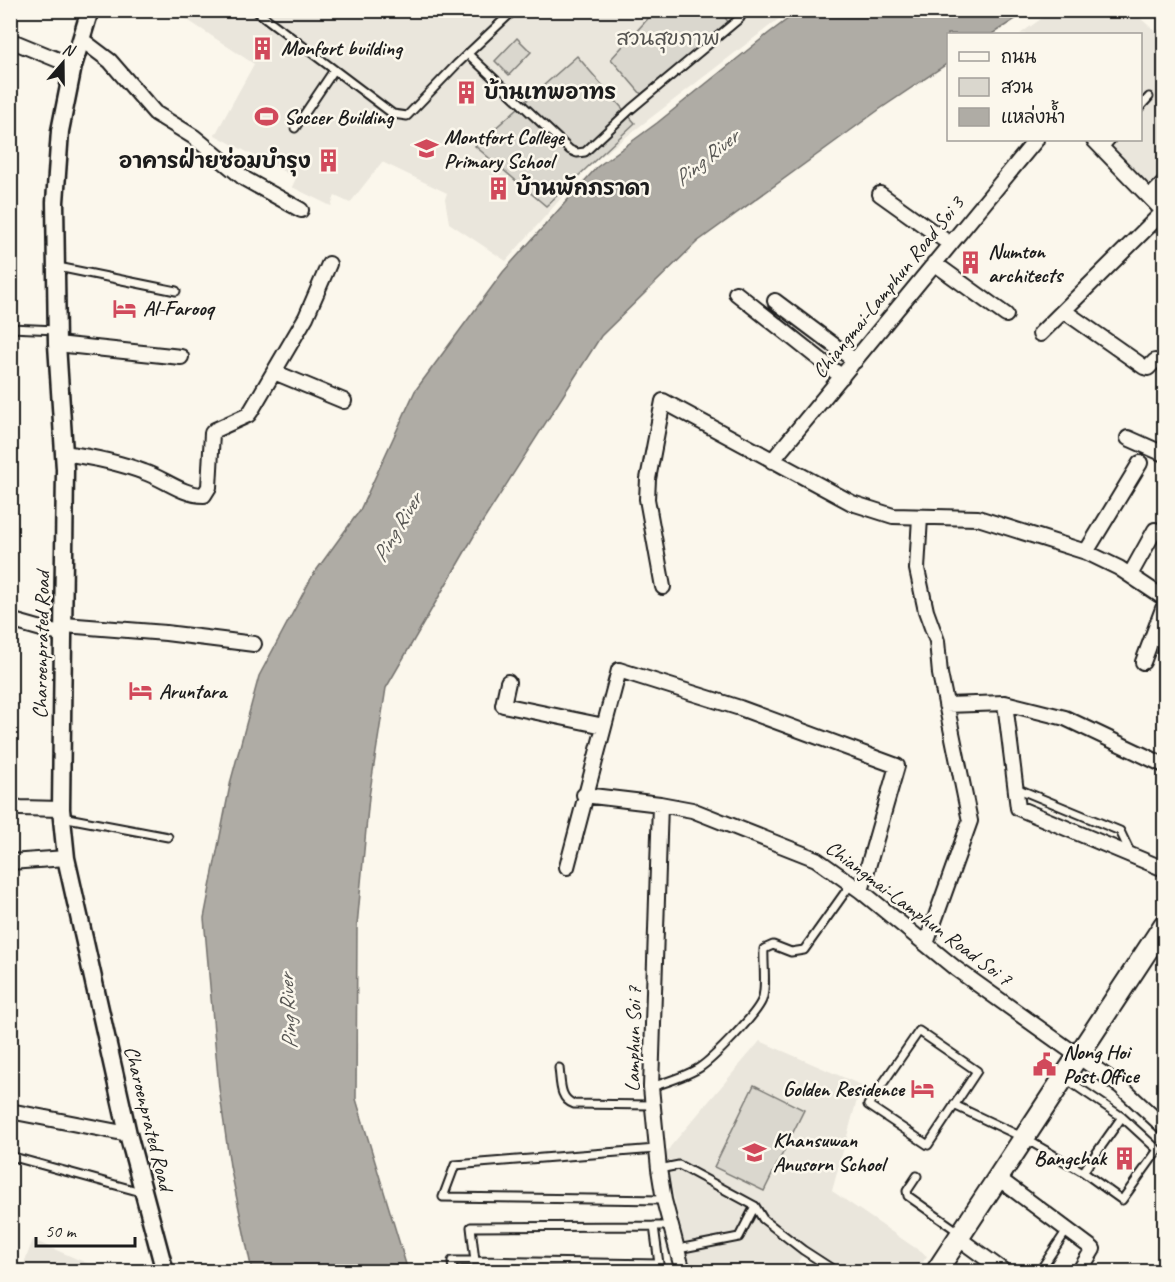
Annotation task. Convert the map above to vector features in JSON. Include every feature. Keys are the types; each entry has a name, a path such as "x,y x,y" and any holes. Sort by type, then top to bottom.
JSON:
{"main road":[{"path":"936,1272 1164,925"}],"street":[{"name":"Charoenprated Road","path":"90,10 73,66 60,131 55,202 57,337 63,453 64,630 61,813 66,858 128,1134 165,1272"},
{"path":"81,39 110,61 155,113 194,137 245,179 301,210"},
{"path":"17,43 73,66"},
{"name":"Chiangmai-Lamphun Road Soi 3","path":"772,461 1035,141"},
{"path":"1040,334 1164,212 1103,142"},
{"path":"1150,197 1164,183"},
{"path":"880,195 950,244"},
{"path":"934,263 1006,315"},
{"path":"63,453 106,459 147,472 192,495 204,495 209,487 212,433 248,415 306,316 329,264"},
{"path":"736,293 842,377"},
{"path":"776,302 855,361"},
{"path":"1064,311 1144,367 1148,368 1155,361"},
{"path":"57,337 181,357"},
{"path":"274,372 344,401"},
{"path":"663,587 647,499 648,479 663,400 772,461 872,511 893,516 978,518 1086,552 1130,575 1164,598"},
{"path":"1128,438 1164,454"},
{"path":"1086,552 1140,463"},
{"path":"920,517 917,569 926,611 937,641 940,674 970,821 926,944"},
{"path":"1130,575 1155,530"},
{"path":"1143,662 1164,606"},
{"path":"10,621 64,630 166,633 254,644"},
{"path":"567,867 584,795 619,670 740,708 897,766 856,887"},
{"path":"508,682 503,705 604,726"},
{"path":"946,705 1005,703 1065,718 1164,765"},
{"path":"1005,703 1018,808 1164,869"},
{"name":"Chiangmai-Lamphun Road Soi 7","path":"584,795 692,810 816,859 856,887 955,968 1120,1086 1164,1128"},
{"name":"Lamphun Soi 7","path":"660,804 651,1088 656,1149 664,1200 683,1272"},
{"path":"10,805 61,813"},
{"path":"10,862 66,858"},
{"path":"10,1111 128,1134"},
{"path":"998,1178 1093,1249 1080,1272"},
{"path":"960,1236 1005,1272"}],"lane":[{"path":"255,10 393,114 407,116 514,10"},
{"path":"468,54 570,150 577,153 585,152 740,18 744,10"},
{"path":"295,128 334,70"},
{"path":"1142,105 1149,97"},
{"path":"55,266 176,291"},
{"path":"10,328 57,337"},
{"path":"1016,788 1120,831 1133,856"},
{"path":"61,813 168,837"},
{"path":"651,1088 700,1067 730,1039 762,1001 764,949 773,945 791,952 804,950 856,887"},
{"path":"919,1031 976,1071 954,1105 928,1144 868,1105 919,1031"},
{"path":"559,1068 562,1096 566,1101 574,1104 653,1105"},
{"path":"954,1105 1024,1138 1083,1172 1122,1200 1158,1150 1122,1117 1064,1077"},
{"path":"1083,1172 1122,1117"},
{"path":"656,1149 455,1165 443,1197 664,1200"},
{"path":"10,1156 144,1193"},
{"path":"659,1169 679,1165 755,1206 763,1219 803,1250 837,1272"},
{"path":"917,1176 907,1191 908,1196 960,1236"},
{"path":"678,1249 739,1237 755,1206"},
{"path":"453,1272 452,1261 660,1264 654,1226"},
{"path":"475,1261 471,1227 672,1226"},
{"path":"1039,1272 1067,1230"}],"shaded area":[{"name":"Montfort College Primary School","path":"174,11 789,11 591,164 506,261 449,223 445,199 447,193 382,162 350,203 335,196 331,206 292,187 296,178 215,135 254,64"},
{"path":"1052,11 1132,11 1156,32 1164,26 1164,178 1150,192 1100,141 1142,141 1142,33 1021,33"},
{"name":"Khansuwan Anusorn School","path":"760,1041 861,1085 832,1191 927,1256 917,1271 902,1269 900,1272 846,1271 807,1246 793,1271 695,1271 690,1269 665,1157 670,1147"},
{"path":"33,1240 105,1271 21,1271"}],"green space":[{"name":"สวนสุขภาพ","path":"655,11 721,11 730,25 641,94 611,59"},
{"path":"517,38 531,52 509,75 495,61"},
{"path":"577,56 635,123 546,206 475,146"},
{"path":"754,1085 804,1110 764,1191 714,1167"}],"water":[{"name":"Ping River","path":"800,10 1028,11 994,33 947,33 947,64 880,109 697,242 601,336 478,529 386,688 369,797 357,926 356,1099 408,1271 252,1271 230,1166 219,1088 204,918 231,780 259,676 313,575 360,510 415,391 503,272 597,167 657,123"}],"place":[{"name":"Monfort building","path":"263,48"},
{"name":"บ้านเทพอาทร","path":"466,92"},
{"name":"Soccer Building","path":"266,117"},
{"name":"Montfort College Primary School","path":"426,149"},
{"name":"อาคารฝ่ายซ่อมบำรุง","path":"329,161"},
{"name":"บ้านพักภราดา","path":"498,188"},
{"name":"Numton architects","path":"970,263"},
{"name":"Al-Farooq","path":"125,308"},
{"name":"Aruntara","path":"141,691"},
{"name":"Nong Hoi Post Office","path":"1045,1064"},
{"name":"Golden Residence","path":"922,1089"},
{"name":"Khansuwan Anusorn School","path":"755,1152"},
{"name":"Bangchak","path":"1124,1158"}]}
